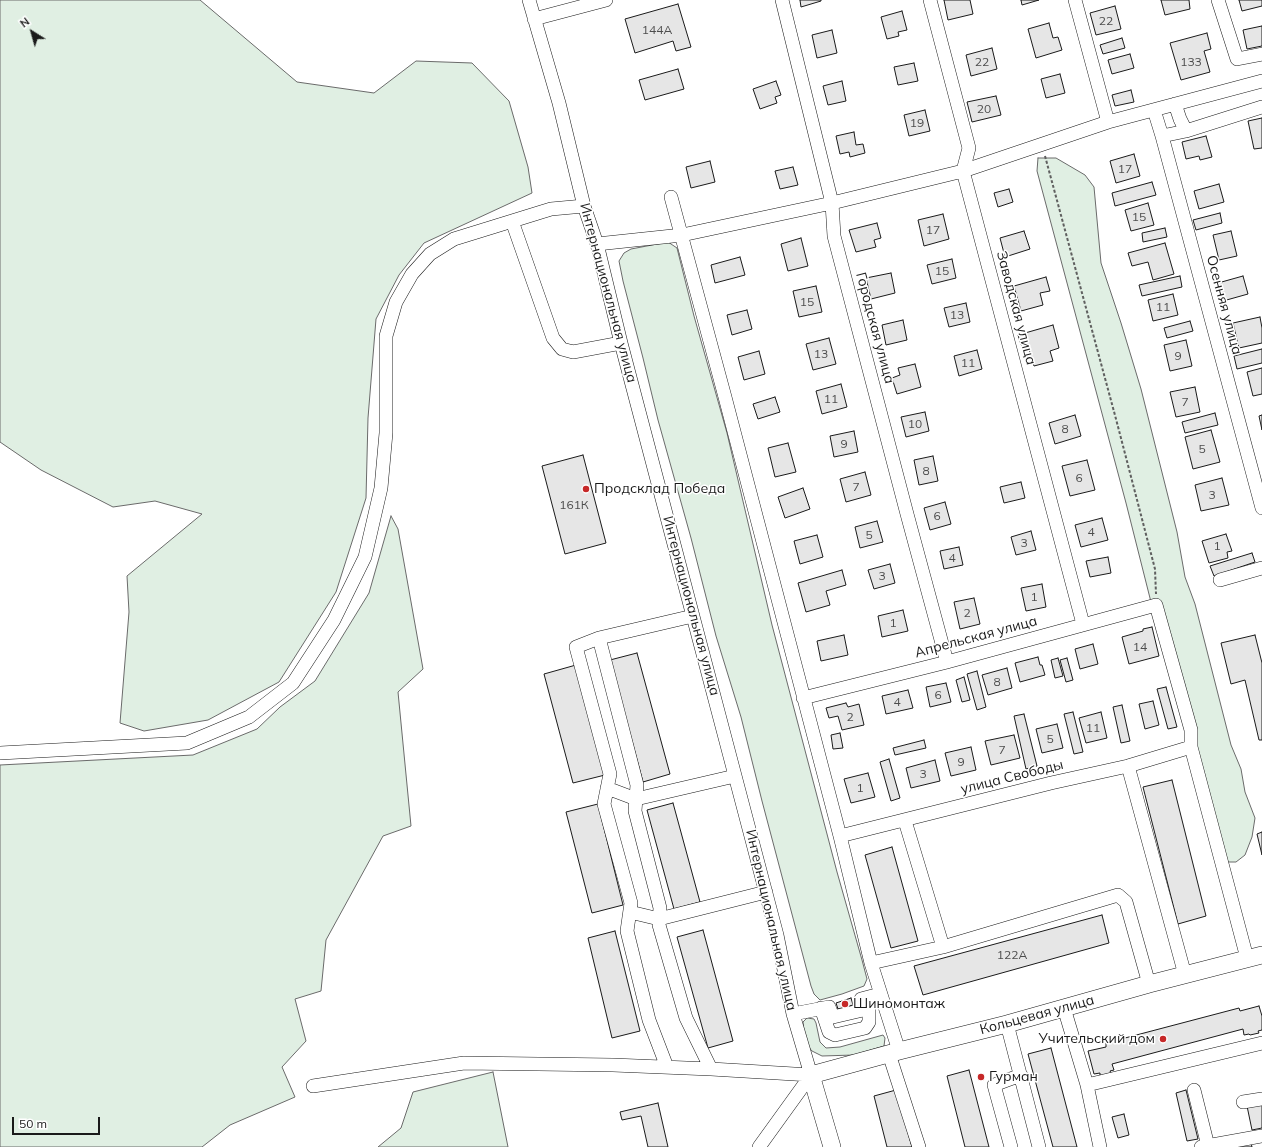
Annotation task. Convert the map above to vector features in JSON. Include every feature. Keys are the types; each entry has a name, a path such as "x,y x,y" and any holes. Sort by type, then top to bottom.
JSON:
{"main road":[{"name":"Кольцевая улица","path":"811,1076 894,1052 1007,1024 1149,984 1255,957"},
{"name":"Интернациональная улица","path":"811,1076 832,1147"}],"street":[{"name":"Интернациональная улица","path":"529,0 559,103 584,206 597,244 621,343 777,935 792,1014 811,1076"},
{"path":"534,19 606,0"},
{"name":"Городская улица","path":"782,0 832,203 834,236 904,507 947,662"},
{"name":"Заводская улица","path":"930,0 969,148 963,171 1084,624"},
{"path":"1075,0 1108,122"},
{"path":"1218,0 1237,59 1262,54"},
{"path":"597,244 682,235 832,203 963,171 1108,122 1262,81"},
{"path":"1175,104 1186,131"},
{"path":"1162,136 1186,131 1262,107"},
{"name":"Осенняя улица","path":"1154,110 1262,508"},
{"path":"671,197 840,836 871,963 875,995 894,1052 919,1147"},
{"path":"0,753 187,743 249,717 293,683 334,620 365,557 381,488 386,433 386,336 396,302 412,274 430,254 454,239 551,209 584,206"},
{"path":"512,221 552,338 562,349 574,352 621,343"},
{"path":"1220,580 1262,568"},
{"path":"1156,605 1191,730 1191,748 1255,957"},
{"name":"Апрельская улица","path":"803,698 947,662 1156,605"},
{"path":"667,1067 649,1020 627,931 631,903 604,804 610,774 576,647 598,638 693,616"},
{"path":"598,638 637,785 635,811 660,908 659,925 686,1018 711,1069"},
{"name":"улица Свободы","path":"840,836 905,821 1051,783 1128,766 1191,748"},
{"path":"1128,766 1185,975"},
{"path":"607,788 636,799 735,776"},
{"path":"905,821 943,947"},
{"path":"630,912 659,919 766,892"},
{"path":"871,963 943,947 1118,895 1126,902 1149,984"},
{"path":"792,1014 829,1007 833,1017 863,1010 861,999 875,995"},
{"path":"821,1008 829,1032 835,1035 865,1028 869,1022 875,995"},
{"path":"1064,1008 1087,1085 1100,1147"},
{"path":"1007,1024 1039,1147"},
{"path":"1087,1085 1262,1043"},
{"path":"313,1086 464,1063 667,1067 811,1076"},
{"path":"1012,1147 994,1085 1021,1075"},
{"path":"758,1147 811,1076"},
{"path":"1194,1090 1211,1146 1262,1136"},
{"path":"1243,1102 1262,1098"}],"path":[{"path":"1042,145 1155,569 1156,605"}],"green space":[{"path":"0,0 200,0 297,82 374,93 416,61 472,63 509,101 528,167 532,193 424,243 399,275 376,319 368,418 366,498 336,592 279,682 208,720 144,731 120,723 129,612 127,576 202,514 155,501 113,507 41,470 0,442"},
{"path":"1038,158 1056,158 1085,175 1094,187 1101,263 1141,389 1177,532 1185,577 1195,604 1231,745 1241,769 1245,792 1255,818 1252,837 1245,855 1236,862 1227,862 1154,614 1126,503 1037,171"},
{"path":"668,242 677,248 694,316 727,433 772,625 837,872 867,979 864,986 820,1000 814,994 811,986 741,717 716,636 691,538 658,420 623,281 619,261 624,253 631,249"},
{"path":"391,516 398,529 423,669 398,692 411,826 383,836 326,940 321,991 295,999 306,1041 282,1067 295,1097 230,1125 202,1147 0,1147 0,765 193,755 257,729 280,707 315,681 369,593"},
{"path":"807,1018 814,1019 820,1042 826,1048 840,1047 883,1035 885,1038 884,1046 854,1055 822,1056 812,1051 805,1043 803,1022"},
{"path":"493,1072 508,1147 378,1147 401,1128 413,1092"}],"building":[{"path":"800,0 821,0 821,1 801,7"},
{"path":"944,0 970,0 973,14 948,20"},
{"path":"1021,0 1039,0 1022,5"},
{"path":"1161,0 1189,0 1190,9 1165,15"},
{"path":"1239,0 1262,0 1262,6 1242,11"},
{"path":"678,4 691,47 676,51 673,41 635,53 625,19"},
{"path":"1115,6 1121,29 1096,35 1090,13"},
{"path":"902,11 907,30 898,32 899,36 887,39 881,17"},
{"path":"1049,23 1053,38 1058,37 1062,50 1036,58 1028,29"},
{"path":"1262,26 1262,46 1247,49 1243,30"},
{"path":"832,30 837,53 817,58 812,35"},
{"path":"1207,33 1211,49 1204,51 1210,72 1181,80 1170,43"},
{"path":"1122,38 1125,48 1103,54 1100,45"},
{"path":"992,48 997,69 971,76 966,55"},
{"path":"1130,54 1134,68 1112,74 1108,60"},
{"path":"914,63 918,81 898,85 894,67"},
{"path":"678,69 684,89 645,100 639,80"},
{"path":"1060,74 1065,93 1046,98 1041,79"},
{"path":"776,81 781,95 775,97 777,103 760,109 753,89"},
{"path":"842,81 846,101 828,105 823,86"},
{"path":"1131,90 1134,102 1115,106 1112,95"},
{"path":"996,96 1001,115 972,122 967,102"},
{"path":"925,110 930,131 909,136 904,115"},
{"path":"1262,118 1262,148 1254,149 1248,121"},
{"path":"854,132 856,145 863,144 865,153 850,157 849,152 840,154 836,136"},
{"path":"1206,136 1212,157 1200,160 1199,156 1186,159 1182,142"},
{"path":"1134,154 1140,176 1116,183 1110,161"},
{"path":"710,161 715,182 691,188 686,167"},
{"path":"793,167 798,185 780,189 775,171"},
{"path":"1152,182 1156,195 1115,206 1112,193"},
{"path":"1219,184 1224,202 1199,209 1194,191"},
{"path":"1009,189 1013,202 998,207 994,193"},
{"path":"1148,203 1154,225 1131,231 1125,210"},
{"path":"1220,213 1222,223 1196,230 1193,220"},
{"path":"943,214 949,239 924,246 918,220"},
{"path":"877,223 881,238 874,240 876,247 856,252 849,230"},
{"path":"1165,228 1167,237 1143,242 1142,233"},
{"path":"1024,231 1030,249 1005,257 1000,238"},
{"path":"1231,231 1237,256 1219,260 1213,235"},
{"path":"801,238 808,266 788,271 781,244"},
{"path":"1165,243 1174,274 1153,280 1148,262 1132,266 1128,253"},
{"path":"740,257 745,275 715,283 711,265"},
{"path":"952,259 956,278 932,284 927,265"},
{"path":"891,273 895,293 871,299 866,278"},
{"path":"1180,276 1182,287 1142,296 1139,285"},
{"path":"1243,276 1248,294 1223,301 1218,283"},
{"path":"1046,277 1050,291 1040,293 1043,305 1021,311 1014,286"},
{"path":"816,286 822,312 799,317 793,291"},
{"path":"1173,294 1178,315 1153,321 1148,300"},
{"path":"966,303 970,322 949,327 944,308"},
{"path":"747,310 752,329 732,335 727,315"},
{"path":"1260,317 1262,343 1239,348 1233,323"},
{"path":"903,320 907,340 886,345 882,325"},
{"path":"1190,321 1193,331 1167,338 1164,328"},
{"path":"1053,325 1059,348 1050,351 1053,361 1034,366 1027,343 1021,345 1018,335"},
{"path":"829,338 836,364 813,370 806,344"},
{"path":"1186,340 1192,366 1170,371 1164,345"},
{"path":"1262,349 1262,363 1237,369 1234,356"},
{"path":"977,350 982,369 959,376 954,356"},
{"path":"759,351 765,374 744,380 738,357"},
{"path":"915,364 921,387 897,394 892,378 900,375 898,368"},
{"path":"1262,368 1262,394 1253,396 1247,372"},
{"path":"841,384 847,407 822,414 816,391"},
{"path":"1195,387 1200,412 1176,417 1170,392"},
{"path":"775,397 780,412 758,419 753,404"},
{"path":"925,412 929,431 906,437 901,417"},
{"path":"1215,413 1218,425 1185,433 1182,422"},
{"path":"1075,415 1081,436 1055,444 1049,423"},
{"path":"1262,415 1262,430 1259,416"},
{"path":"1211,430 1220,462 1193,469 1185,437"},
{"path":"854,431 858,452 834,457 830,436"},
{"path":"788,443 796,472 775,477 768,448"},
{"path":"583,455 606,543 565,554 542,466"},
{"path":"933,456 938,481 919,485 914,460"},
{"path":"1087,460 1095,490 1070,496 1062,466"},
{"path":"865,472 871,495 846,502 840,479"},
{"path":"1222,478 1229,505 1201,511 1195,485"},
{"path":"1021,482 1025,498 1004,503 1000,487"},
{"path":"803,488 810,509 785,518 778,497"},
{"path":"945,502 951,524 930,530 924,508"},
{"path":"1102,518 1108,540 1081,547 1075,525"},
{"path":"877,521 883,542 860,548 855,527"},
{"path":"1031,531 1036,550 1016,555 1011,537"},
{"path":"1226,534 1232,551 1227,552 1228,558 1209,563 1202,541"},
{"path":"817,535 823,557 800,564 794,541"},
{"path":"959,547 963,565 944,569 940,551"},
{"path":"1252,553 1255,562 1214,576 1210,566"},
{"path":"1108,557 1111,573 1090,577 1086,561"},
{"path":"890,564 895,583 874,589 868,570"},
{"path":"842,570 846,585 826,591 830,605 806,612 798,583"},
{"path":"1042,584 1046,607 1026,611 1021,588"},
{"path":"974,598 980,624 960,629 954,602"},
{"path":"903,610 908,631 882,637 878,616"},
{"path":"1152,627 1159,656 1129,664 1122,637"},
{"path":"844,635 848,655 821,661 817,641"},
{"path":"1255,635 1262,663 1262,740 1259,740 1245,680 1231,684 1221,643"},
{"path":"1093,644 1098,664 1080,669 1075,649"},
{"path":"637,653 670,774 643,782 610,660"},
{"path":"1038,657 1045,675 1020,682 1015,663"},
{"path":"1058,658 1063,676 1055,678 1051,660"},
{"path":"1067,658 1073,680 1066,682 1060,660"},
{"path":"576,665 605,775 573,783 544,674"},
{"path":"1007,668 1012,688 988,695 982,675"},
{"path":"977,671 986,707 977,710 967,674"},
{"path":"964,677 970,700 962,702 956,680"},
{"path":"946,683 951,702 930,707 926,687"},
{"path":"1166,687 1177,727 1168,729 1157,689"},
{"path":"908,690 913,708 886,714 882,696"},
{"path":"1153,701 1159,725 1145,729 1139,704"},
{"path":"846,703 848,707 859,704 864,725 842,730 838,716 829,718 826,708"},
{"path":"1122,705 1130,741 1121,743 1113,707"},
{"path":"1073,712 1083,752 1074,754 1064,714"},
{"path":"1101,712 1107,738 1086,743 1079,718"},
{"path":"1024,714 1037,766 1026,769 1014,716"},
{"path":"1057,724 1063,748 1042,753 1036,729"},
{"path":"840,733 843,748 833,749 831,735"},
{"path":"1014,735 1020,758 991,765 985,741"},
{"path":"924,740 926,748 895,755 893,748"},
{"path":"971,747 976,770 951,776 945,753"},
{"path":"889,759 900,798 891,801 880,762"},
{"path":"935,760 940,781 911,788 906,768"},
{"path":"868,773 875,797 851,803 844,779"},
{"path":"1172,780 1206,916 1178,924 1143,787"},
{"path":"673,803 700,902 674,909 647,810"},
{"path":"598,804 623,905 592,913 566,812"},
{"path":"1262,832 1262,855 1257,834"},
{"path":"892,847 918,941 891,948 865,855"},
{"path":"1102,915 1109,943 923,995 914,966"},
{"path":"703,930 733,1041 708,1048 677,937"},
{"path":"615,931 640,1031 612,1038 588,938"},
{"name":"Шиномонтаж","path":"851,998 853,1005 838,1009 836,1003"},
{"name":"Учительский дом","path":"1259,1006 1262,1016 1262,1030 1258,1031 1259,1033 1244,1035 1243,1029 1112,1064 1114,1070 1110,1071 1111,1073 1100,1076 1100,1073 1094,1074 1088,1051 1106,1047 1106,1043 1239,1008 1240,1011"},
{"path":"1051,1048 1077,1147 1053,1147 1028,1054"},
{"path":"969,1070 989,1147 965,1147 947,1076"},
{"path":"896,1090 912,1147 887,1147 874,1096"},
{"path":"1186,1090 1198,1139 1187,1141 1176,1093"},
{"path":"658,1103 668,1147 648,1147 641,1116 622,1120 620,1112"},
{"path":"1262,1103 1262,1128 1252,1130 1247,1106"},
{"path":"1124,1114 1129,1135 1118,1138 1112,1117"},
{"path":"1251,1143 1252,1147 1227,1147"}],"place":[{"name":"Продсклад Победа","path":"586,489"},
{"name":"Шиномонтаж","path":"845,1004"},
{"name":"Учительский дом","path":"1163,1039"},
{"name":"Гурман","path":"981,1077"}]}
